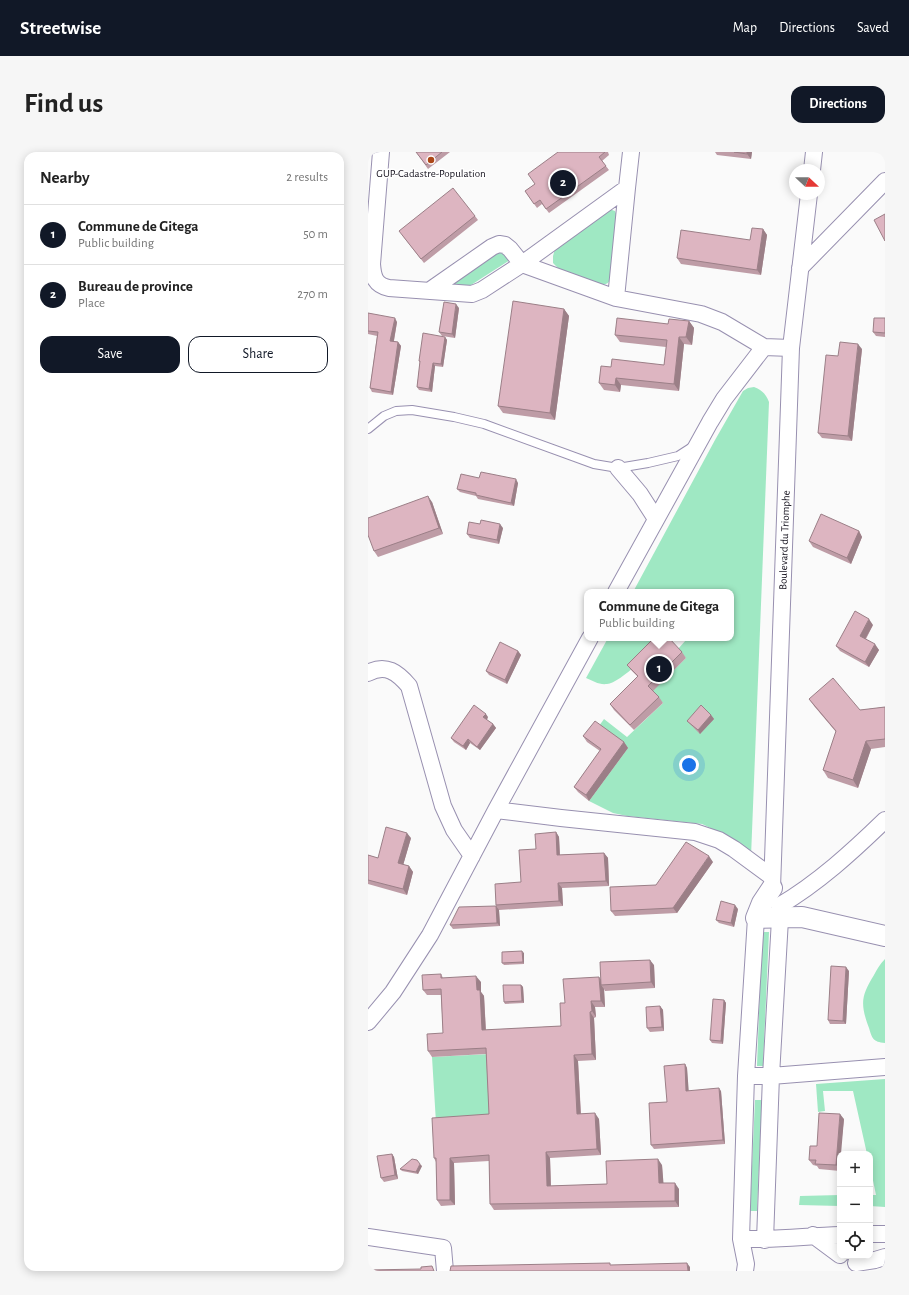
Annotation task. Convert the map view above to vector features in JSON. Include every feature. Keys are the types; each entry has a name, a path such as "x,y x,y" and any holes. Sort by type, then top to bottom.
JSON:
{"street":[{"path":"381,152 372,264 373,274 376,281 382,286 389,288 472,294 482,290 522,264 627,188"},
{"path":"616,298 631,152"},
{"path":"813,164 814,152"},
{"path":"800,268 885,181"},
{"name":"Boulevard du Triomphe","path":"765,1240 771,1076 791,348 808,200"},
{"path":"429,291 492,247 499,244 505,245 510,249 522,264 616,298 701,314 722,322 764,347 791,348"},
{"path":"618,589 697,444 724,400 764,347"},
{"path":"618,468 640,494 656,519"},
{"path":"368,1022 393,992 430,935 588,641"},
{"path":"368,673 374,670 389,670 396,672 409,686 443,806 454,830 472,856"},
{"path":"496,810 695,832 719,840 734,849 776,897 802,917 885,936"},
{"path":"746,1268 741,1239 746,1076 756,918 762,903 806,888 824,875 885,820"},
{"path":"756,918 776,897"},
{"path":"746,1076 771,1076 885,1067"},
{"path":"873,1234 885,1234"},
{"path":"741,1239 765,1240 813,1235 837,1235"},
{"path":"813,1235 851,1261 875,1260 885,1257"},
{"path":"368,1237 443,1248 445,1271"}],"lane":[{"path":"368,429 384,416 396,411 412,410 484,424 594,464 618,468 648,464 678,456 697,444"}],"green space":[{"path":"609,209 615,211 618,219 612,276 609,282 604,285 599,285 558,268 553,263 555,249"},
{"path":"503,251 510,260 471,285 466,287 449,286 496,253"},
{"path":"754,387 759,389 767,397 769,402 751,857 722,835 702,824 627,816 613,813 589,801 628,748 599,726 604,719 627,737 663,703 652,691 686,658 678,649 685,641 734,641 734,589 635,589 715,440 743,391"},
{"path":"606,641 661,641 637,665 613,682 601,684 586,678"},
{"path":"762,932 769,932 763,1066 757,1066"},
{"path":"885,959 885,1043 878,1042 872,1037 864,1013 863,1000 866,989 877,969"},
{"path":"490,1054 493,1120 436,1123 432,1057"},
{"path":"885,1079 885,1207 873,1206 873,1195 876,1195 873,1180 873,1151 866,1151 853,1091 823,1091 825,1111 818,1112 816,1084"},
{"path":"755,1100 762,1100 757,1211 750,1211"},
{"path":"837,1195 837,1206 799,1205 800,1196"}],"building":[{"path":"416,152 442,152 426,165"},
{"path":"558,152 605,152 599,157 606,166 546,209 540,200 534,204 525,191 535,184 528,174"},
{"path":"734,152 747,152 747,154"},
{"path":"453,188 475,216 421,259 399,231"},
{"path":"885,214 885,241 874,220"},
{"path":"752,228 763,229 757,270 677,258 681,230 750,240"},
{"path":"513,301 564,309 550,413 498,406"},
{"path":"444,302 456,304 452,334 439,332"},
{"path":"368,313 395,318 390,341 398,342 391,392 370,388 378,332 368,331"},
{"path":"617,318 668,324 669,319 689,321 686,337 679,337 674,384 616,378 615,385 599,383 601,366 611,367 612,359 664,365 667,340 615,335"},
{"path":"874,318 885,318 885,333 873,332"},
{"path":"423,333 445,337 441,364 433,363 429,389 417,387"},
{"path":"840,342 858,344 848,436 818,433 826,355 838,356"},
{"path":"481,472 516,479 511,503 457,489 461,474 479,478"},
{"path":"428,496 439,528 374,551 368,535 368,518"},
{"path":"821,514 859,531 847,558 809,541"},
{"path":"481,520 500,524 497,540 467,534 469,522 480,524"},
{"path":"855,611 869,619 860,636 875,644 865,662 836,646"},
{"path":"651,641 672,641 682,652 648,686 659,697 630,725 610,704 638,676 627,665"},
{"path":"500,642 518,651 505,680 486,671"},
{"path":"833,678 860,710 885,707 885,739 866,741 853,780 823,770 836,731 809,699"},
{"path":"474,705 486,714 483,717 493,724 477,747 468,739 463,746 451,738"},
{"path":"701,705 711,715 698,730 687,721"},
{"path":"595,721 624,742 586,795 574,787 601,749 583,736"},
{"path":"386,827 407,833 398,863 409,866 403,889 368,880 368,855 378,858"},
{"path":"556,832 557,855 604,853 606,881 558,883 559,901 496,905 495,884 521,882 519,850 536,849 535,834"},
{"path":"686,842 709,856 673,908 611,911 610,887 656,885"},
{"path":"721,901 735,905 731,923 716,920"},
{"path":"496,906 497,923 450,925 459,907"},
{"path":"522,951 523,962 502,963 502,952"},
{"path":"650,960 651,982 601,985 600,962"},
{"path":"831,966 846,967 843,1021 828,1020"},
{"path":"441,974 441,978 476,976 477,990 480,990 482,1030 561,1026 560,1003 565,1003 563,979 599,977 601,1001 591,1001 592,1011 590,1012 592,1054 574,1055 577,1114 595,1113 597,1149 546,1152 547,1186 607,1184 606,1161 658,1159 659,1183 675,1183 675,1201 490,1204 489,1155 450,1158 450,1200 437,1200 436,1158 434,1158 432,1118 489,1114 486,1048 428,1051 427,1034 443,1033 441,989 423,990 422,975"},
{"path":"503,985 521,985 522,1001 504,1002"},
{"path":"713,999 724,1000 721,1041 710,1040"},
{"path":"660,1006 662,1027 647,1028 646,1007"},
{"path":"685,1064 686,1091 719,1088 723,1140 651,1145 649,1103 667,1102 664,1066"},
{"path":"819,1113 840,1114 836,1165 815,1164 816,1160 809,1160 810,1146 817,1146"},
{"path":"392,1154 395,1175 381,1178 377,1156"},
{"path":"412,1159 417,1160 420,1164 416,1172 400,1169"},
{"path":"610,1263 610,1265 687,1263 688,1271 450,1271 451,1266"},
{"path":"432,1266 434,1271 368,1271 421,1269 421,1267"}],"place":[{"name":"GUP-Cadastre-Population","path":"431,160"},
{"name":"Bureau de province","path":"563,183"},
{"name":"Commune de Gitega","path":"659,669"}]}
